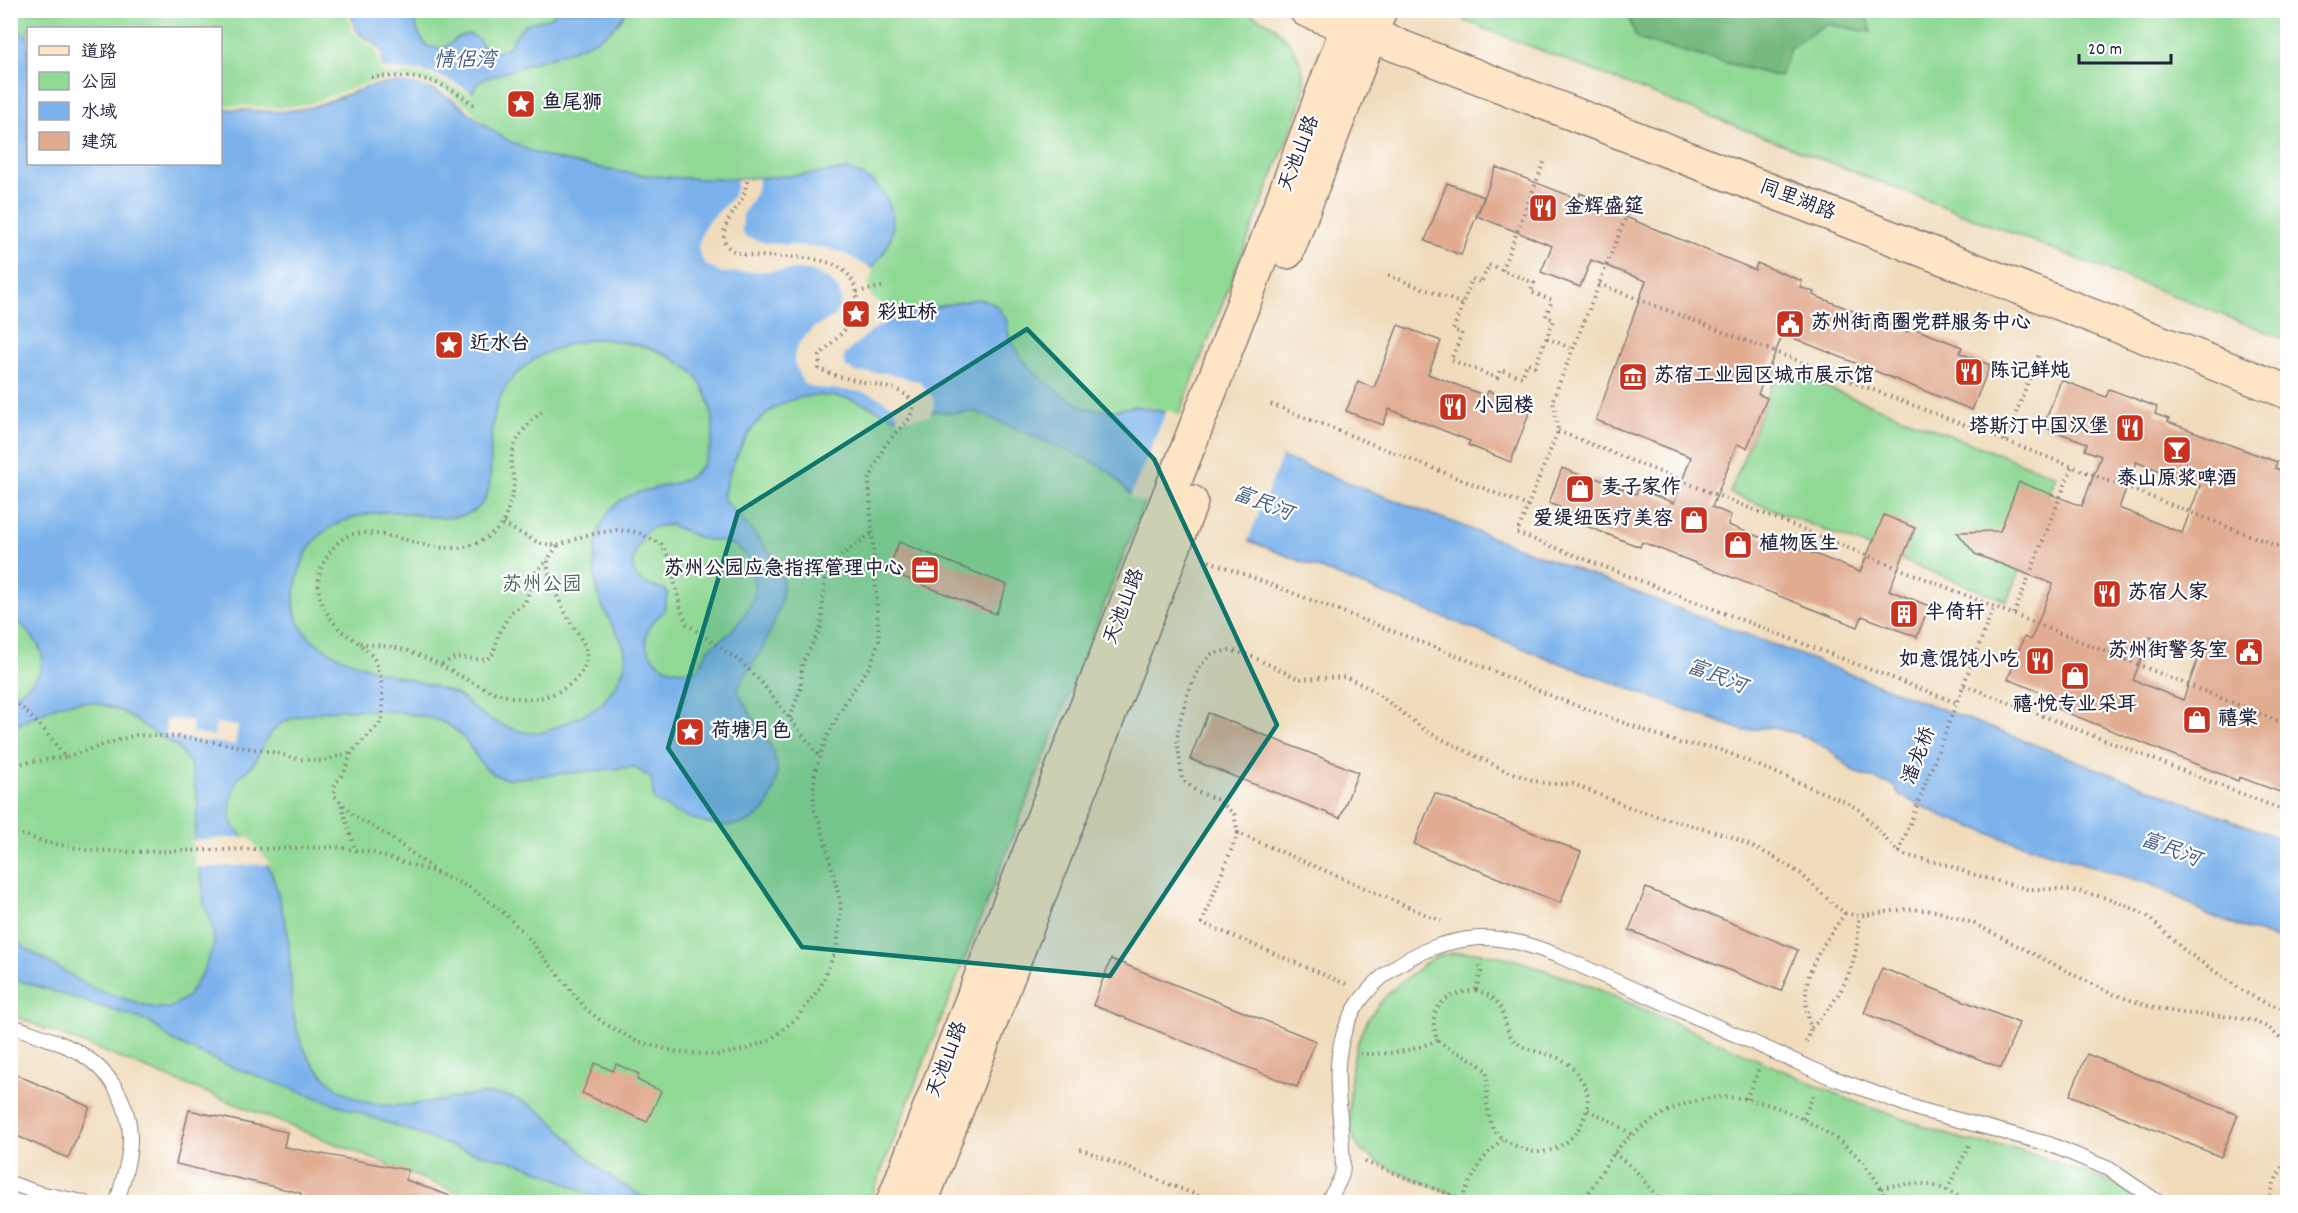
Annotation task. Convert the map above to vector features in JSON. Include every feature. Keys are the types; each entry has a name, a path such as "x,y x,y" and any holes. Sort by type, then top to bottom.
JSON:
{"street":[{"name":"同里湖路","path":"1306,10 1363,21 2288,392"},
{"name":"天池山路","path":"921,1203 1147,584 1363,21"},
{"name":"天池山路","path":"892,1203 1147,584"}],"lane":[{"path":"1327,1203 1342,1173 1339,1054 1348,1022 1358,1002 1377,981 1398,965 1422,952 1480,938 1522,942 1559,956 1828,1076 1921,1110 2049,1144 2109,1169 2158,1203"},
{"path":"10,1024 82,1054 105,1070 125,1104 131,1128 129,1160 117,1203"},
{"path":"10,1184 83,1203"}],"path":[{"path":"371,77 418,77 451,90 474,105"},
{"path":"1502,270 1544,162"},
{"path":"10,831 45,842 87,850 181,851 335,847 374,853 440,874 468,888 502,911 526,935 586,1009 604,1023 636,1041 677,1052 717,1055 744,1050 770,1040 797,1018 821,986 837,947 842,905 815,811 813,794 815,772 826,739 848,697 870,666 879,640 869,480 885,445 905,424 913,408 908,396 895,389 833,375 819,369 820,356 843,333 853,317 857,292 850,275 816,259 745,255 731,249 726,244 725,233 731,216 743,196 748,179"},
{"path":"1634,197 1553,399 1558,431 1517,533 1957,703"},
{"path":"1489,265 1502,270 1534,282 1531,291 1552,300 1546,316 1554,320 1547,338 1535,366 1527,363 1522,377 1500,370 1497,378 1451,360 1462,333 1452,330 1472,279 1481,283 1489,265"},
{"path":"1388,274 1463,304"},
{"path":"1599,284 2288,550"},
{"path":"857,292 882,287"},
{"path":"1547,338 1573,349"},
{"path":"2006,441 2039,354"},
{"path":"1271,404 1528,506"},
{"path":"440,874 390,837 353,815 334,795 336,784 344,773 352,752 382,721 383,688 374,658 329,618 321,602 316,583 322,565 331,550 350,535 365,533 389,536 415,544 466,548 503,524 512,494 514,479 511,465 514,447 529,421 545,409"},
{"path":"1558,431 2288,725"},
{"path":"2014,614 2072,467"},
{"path":"503,524 537,542 557,546 586,535 617,530 637,532 661,544 669,558 681,610 687,624 742,663 761,682 820,757"},
{"path":"790,718 801,687 802,664 821,627 825,577 838,558 872,532"},
{"path":"441,665 456,657 486,660 494,653 498,635 511,612 525,603 536,572 557,546"},
{"path":"359,643 412,652 504,697 524,700 561,691 576,680 585,665 586,651 581,635 571,622 551,580 548,572 548,559"},
{"path":"1209,561 1463,658 1556,698 1679,742 1711,747 1731,754 1848,803 1861,812 1899,852 2027,889 2077,891 2128,906 2147,916 2184,950 2246,993 2288,1010"},
{"name":"潘龙桥","path":"1899,852 1994,606"},
{"path":"1366,992 1202,923 1239,832 1234,814 1218,800 1196,791 1182,779 1177,738 1188,693 1200,666 1212,654 1230,650 1251,656 1299,679 1346,677 1373,690 1426,731 1515,774 1551,784 1573,784 1639,811 1730,836 1772,856 1800,874 1845,913 1858,916 1907,909 1936,911 1973,923 2110,993 2151,1007 2181,1013 2236,1017 2254,1021 2269,1028 2288,1046"},
{"path":"1964,686 2288,812"},
{"path":"10,696 44,730 65,757"},
{"path":"10,765 65,757 135,735 180,737 272,752 297,759 323,761 352,752"},
{"path":"341,804 355,850"},
{"path":"1239,832 1480,938 1481,972 1476,990"},
{"path":"1845,913 1821,947 1811,969 1805,1008 1811,1028 1836,1000 1849,975 1856,957 1859,933 1858,916"},
{"path":"1476,990 1496,1001 1507,1032 1515,1041 1566,1061 1576,1071 1587,1090 1588,1110 1579,1129 1564,1144 1551,1151 1536,1152 1502,1139 1493,1127 1488,1114 1487,1072 1475,1060 1450,1050 1437,1040 1434,1019 1439,1006 1446,997 1476,990"},
{"path":"1339,1054 1399,1054 1437,1040"},
{"path":"1746,1099 1768,1049"},
{"path":"1583,1203 1614,1153 1632,1135 1665,1112 1700,1098 1731,1096 1755,1100 1803,1119 1833,1136 1865,1164 1881,1188 1886,1203"},
{"path":"1588,1110 1613,1122 1632,1135"},
{"path":"1947,1190 1978,1125"},
{"path":"1461,1200 1482,1160 1502,1139"},
{"path":"1080,1149 1215,1203"},
{"path":"1342,1152 1469,1203"},
{"path":"1614,1153 1635,1170 1662,1203"},
{"path":"2268,1203 2274,1183 2288,1155"},
{"path":"1881,1188 1910,1182 1933,1184 1966,1203"}],"highlighted area":[{"path":"1027,329 1154,459 1277,725 1110,976 802,947 668,748 738,512"}],"green space":[{"name":"苏州公园","path":"1242,10 1274,26 1291,45 1301,64 1305,84 1299,109 869,1202 482,1202 11,1015 10,11"},
{"path":"1458,11 2287,11 2287,340 1465,21"},
{"path":"1626,11 1865,11 1871,32 1826,24 1790,48 1780,77 1637,39"},
{"path":"1778,369 2056,476 2007,601 1730,493"},
{"path":"1474,952 1510,958 1593,987 1850,1100 1966,1141 2014,1148 2086,1173 2124,1188 2134,1202 1477,1202 1430,1185 1377,1161 1356,1143 1350,1125 1349,1112 1354,1056 1358,1040 1373,1011 1397,986 1434,958"}],"water":[{"name":"情侣湾","path":"352,11 415,11 418,31 422,40 429,47 443,48 459,37 469,34 479,39 484,49 498,52 510,46 516,34 523,27 529,23 546,19 557,11 626,11 611,30 589,43 484,79 477,84 472,93 426,72 384,69 381,66 382,55 378,46 354,28"},
{"name":"富民河","path":"11,24 27,36 27,165 222,165 222,108 289,111 311,107 375,85 402,82 427,87 446,96 510,142 540,154 590,166 655,176 719,179 848,170 858,173 880,189 892,213 893,227 889,242 870,271 865,285 869,299 884,310 901,314 975,299 986,300 997,306 1006,319 1009,337 1023,360 1044,381 1085,408 1111,411 1135,406 1164,412 2287,841 2287,943 2207,915 2155,886 1999,837 1943,816 1899,795 1895,786 1854,772 1830,750 1799,734 1770,727 1744,731 1560,663 1130,494 1110,472 1091,461 976,412 937,411 901,418 893,417 852,399 810,396 780,405 756,424 737,455 723,499 756,535 772,557 782,576 783,584 778,612 760,652 738,691 769,744 777,767 772,795 763,811 751,821 735,825 718,825 700,821 667,808 654,800 651,778 634,767 507,779 487,770 463,737 444,723 385,711 312,713 293,718 278,726 266,739 253,764 239,777 233,793 230,809 232,823 263,858 276,887 287,932 293,1013 297,1031 314,1065 342,1091 372,1104 388,1106 421,1104 486,1094 506,1096 530,1105 549,1118 607,1174 655,1202 605,1202 519,1163 460,1149 224,1064 173,1041 150,1022 11,978 11,936 28,950 94,989 154,1008 170,1008 188,996 203,972 214,945 212,923 204,905 194,839 198,802 190,763 177,747 121,711 97,703 61,704 11,728 11,696 32,682 41,669 42,653 28,632 10,612","holes":["603,339 655,350 675,360 696,376 711,408 713,432 708,454 702,465 691,476 677,483 628,496 614,506 603,522 595,553 596,583 599,598 624,646 626,655 621,676 601,704 581,716 544,732 524,732 490,719 453,693 356,664 332,653 312,639 298,622 294,600 302,562 320,535 339,523 372,513 393,512 444,518 474,511 481,505 489,489 491,442 498,402 516,375 541,356 571,344","671,525 702,539 725,542 736,546 746,555 754,581 754,597 745,614 729,634 709,648 699,668 684,671 671,669 660,664 651,655 647,645 647,634 652,623 663,613 668,594 664,589 647,585 636,577 633,571 634,556 646,532 656,526"]}],"pier":[{"path":"349,10 352,11 351,17 355,30 361,37 380,49 381,66 384,69 434,74 461,86 472,95 426,75 390,74 382,71 379,67 377,51 352,31 348,18"},
{"path":"381,80 416,81 441,88 469,107 484,124 458,102 439,91 400,82 381,83 360,88 309,107 281,111 222,108 222,105 281,108 309,104 360,85"},
{"path":"759,178 756,193 743,214 742,231 746,237 766,243 828,248 847,255 874,270 868,285 871,297 885,307 901,311 917,311 901,314 871,331 845,354 843,361 847,368 859,373 887,373 920,382 933,398 934,407 929,416 897,420 898,415 892,405 874,395 856,391 815,388 805,384 801,379 794,361 799,343 813,328 834,317 839,307 841,299 839,290 827,278 813,272 798,270 722,273 705,264 698,246 705,225 731,199 736,188 736,180"},
{"path":"1167,410 1283,454 1247,543 1130,497"},
{"path":"166,720 192,720 192,733 214,736 216,723 238,726 235,745 166,736"},
{"path":"249,837 270,864 196,868 192,840"}],"building":[{"path":"1496,167 1578,199 1580,193 1608,204 1606,209 1755,270 1757,263 1802,281 1800,287 1814,292 1813,295 1907,332 1910,327 1962,347 1960,353 1990,365 1972,410 1783,334 1758,394 1767,398 1747,448 1737,444 1712,507 1731,515 1728,525 1786,547 1787,543 1860,572 1884,515 1915,528 1889,590 1929,606 1917,637 1862,616 1858,627 1642,542 1640,547 1576,522 1579,515 1549,503 1562,468 1595,481 1596,478 1636,494 1638,489 1674,503 1691,457 1596,420 1646,281 1591,260 1580,287 1541,272 1552,246 1477,216"},
{"path":"1447,183 1484,197 1461,255 1425,241"},
{"path":"1398,325 1441,341 1428,374 1486,396 1488,391 1531,408 1511,462 1468,445 1470,441 1389,409 1383,425 1346,411 1358,382 1374,388"},
{"path":"2061,380 2106,397 2109,389 2157,407 2155,414 2169,419 2168,422 2277,462 2275,468 2288,473 2288,795 2239,777 2238,781 2043,703 2047,695 2008,679 2024,637 2031,640 2053,584 1975,554 1957,532 2000,531 2019,482 2082,506 2101,456 2085,450 2087,443 2043,427","holes":["2136,462 2200,486 2182,533 2119,508","2150,637 2199,656 2183,700 2133,680"]},
{"path":"899,542 1007,585 996,614 888,571"},
{"path":"1208,713 1358,772 1340,818 1190,759"},
{"path":"1435,793 1581,852 1560,903 1414,844"},
{"path":"1646,888 1798,950 1781,991 1629,930"},
{"path":"1111,959 1316,1041 1297,1087 1093,1005"},
{"path":"1882,968 2019,1023 2001,1068 1864,1013"},
{"path":"2087,1054 2238,1115 2221,1157 2070,1095"},
{"path":"595,1063 613,1071 616,1064 639,1074 637,1080 661,1091 647,1122 582,1093"},
{"path":"10,1072 90,1107 68,1158 10,1133"},
{"path":"189,1110 287,1132 284,1147 408,1170 406,1180 461,1200 460,1203 299,1203 301,1193 176,1164"}],"place":[{"name":"鱼尾狮","path":"521,104"},
{"name":"金辉盛筵","path":"1543,208"},
{"name":"彩虹桥","path":"856,314"},
{"name":"苏州街商圈党群服务中心","path":"1790,324"},
{"name":"近水台","path":"449,345"},
{"name":"陈记鲜炖","path":"1969,372"},
{"name":"苏宿工业园区城市展示馆","path":"1633,377"},
{"name":"小园楼","path":"1453,407"},
{"name":"塔斯汀中国汉堡","path":"2130,428"},
{"name":"泰山原浆啤酒","path":"2177,450"},
{"name":"麦子家作","path":"1580,489"},
{"name":"爱缇纽医疗美容","path":"1694,520"},
{"name":"植物医生","path":"1738,545"},
{"name":"苏州公园应急指挥管理中心","path":"925,570"},
{"name":"苏宿人家","path":"2107,594"},
{"name":"半倚轩","path":"1904,614"},
{"name":"苏州街警务室","path":"2249,652"},
{"name":"如意馄饨小吃","path":"2040,661"},
{"name":"禧·悦专业采耳","path":"2075,676"},
{"name":"禧棠","path":"2197,720"},
{"name":"荷塘月色","path":"690,732"}]}
